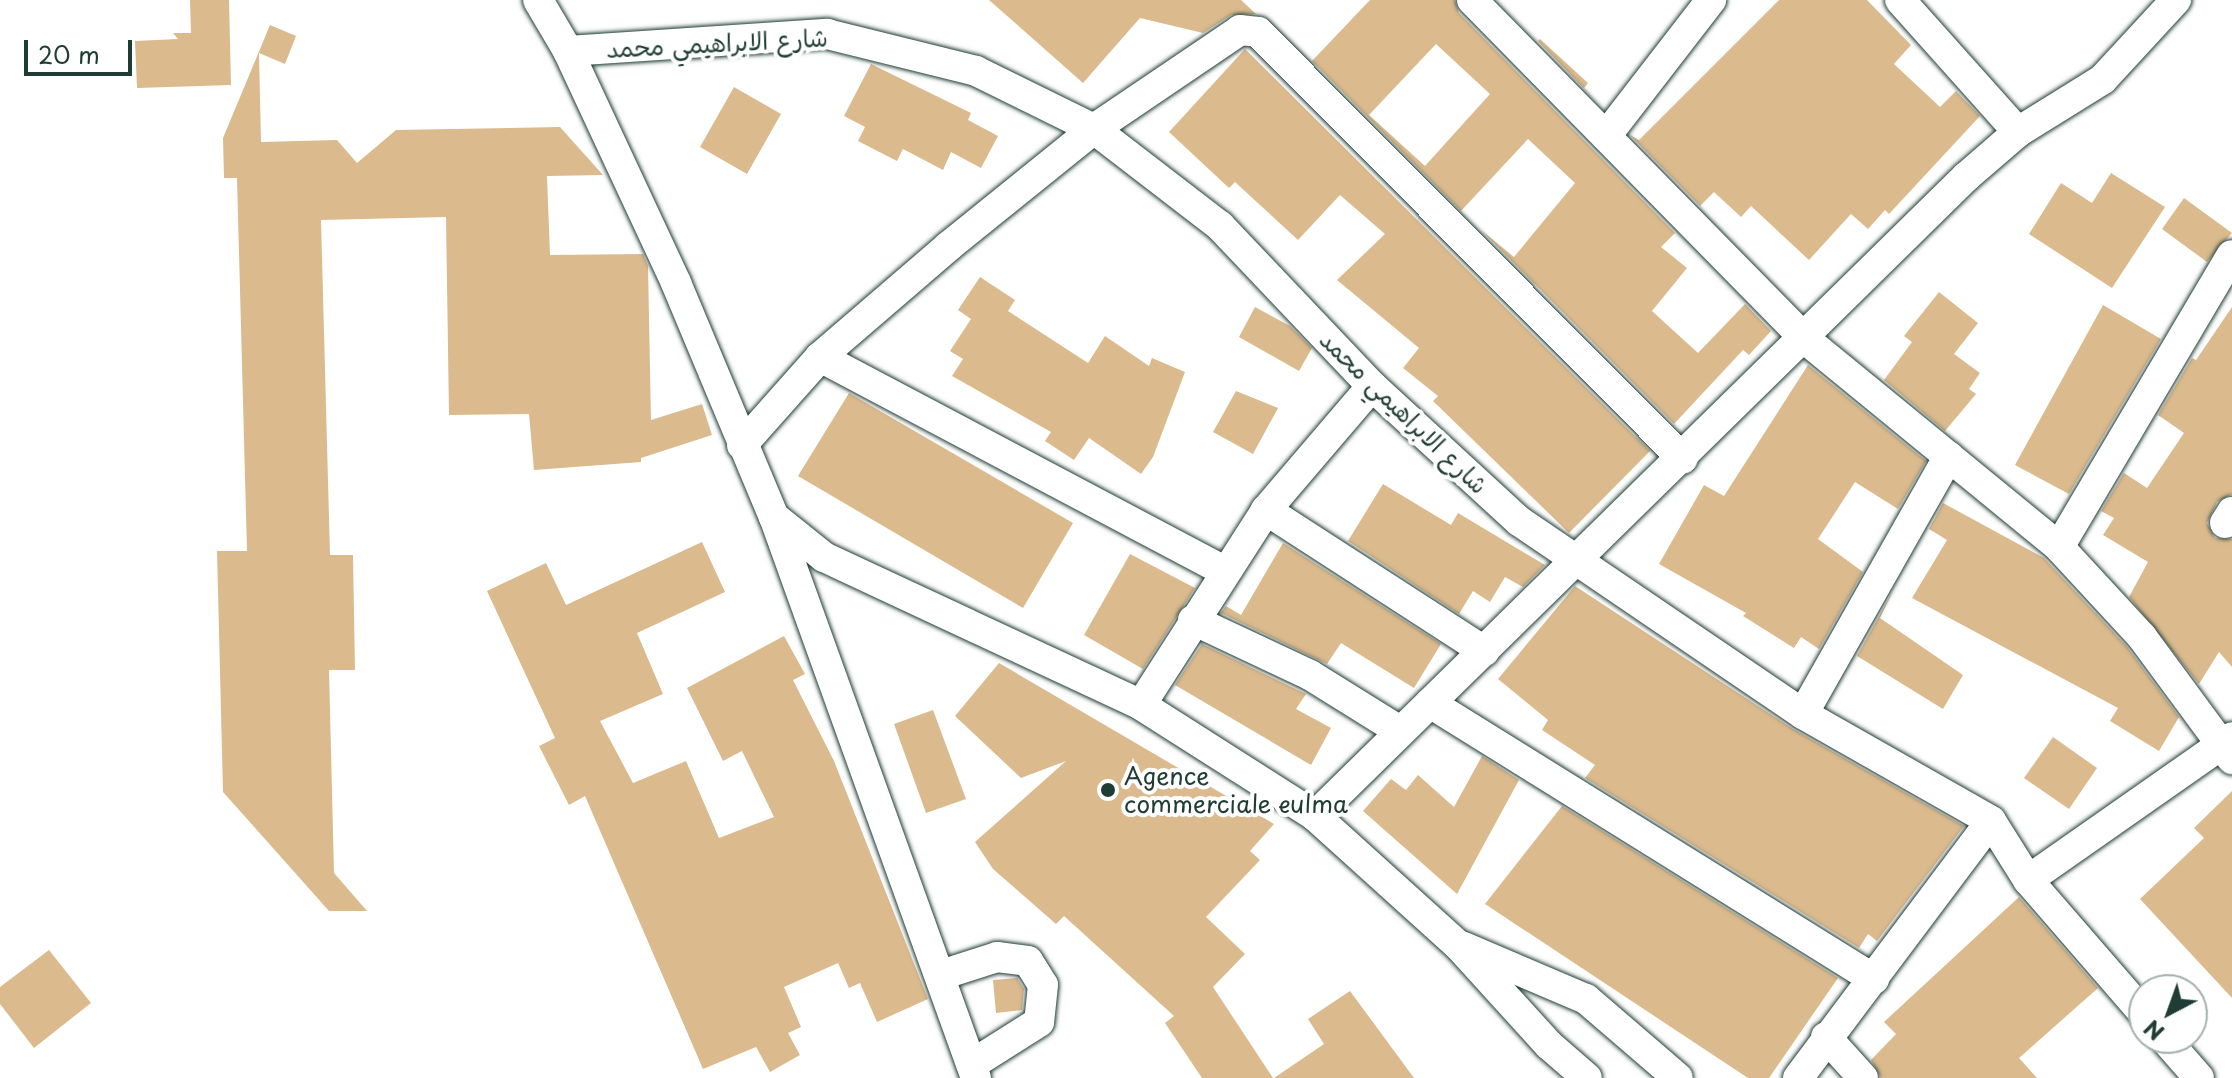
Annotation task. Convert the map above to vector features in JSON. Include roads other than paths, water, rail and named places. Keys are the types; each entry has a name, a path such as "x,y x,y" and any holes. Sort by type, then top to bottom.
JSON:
{"street":[{"path":"538,0 568,51 676,283 774,517 974,1071 1039,1022 1043,985 1028,961 997,957 941,975"},
{"path":"1472,0 1805,339 2059,547 2142,637 2228,748 2028,880"},
{"path":"1606,136 1711,0"},
{"path":"1900,0 2018,132"},
{"path":"1315,816 1573,559 1683,459 2018,132 2103,79 2176,0"},
{"path":"742,445 820,357 1094,129 1240,30 1258,32 1683,459"},
{"name":"شارع الابراهيمي محمد","path":"568,51 827,34 976,71 1094,129 1220,226 1372,386 1519,521 1803,714 1991,821 2028,880 2128,996"},
{"path":"2059,547 2232,255"},
{"path":"820,357 1224,571"},
{"path":"1141,705 1224,571 1266,510 1372,386"},
{"path":"1803,714 1949,456"},
{"path":"1266,510 1484,651"},
{"path":"774,517 824,557 1141,705 1315,816 1458,945 1549,1045 1587,1078"},
{"path":"1193,620 1310,675 1400,731"},
{"path":"1430,703 1874,979"},
{"path":"1798,1078 1991,821"},
{"path":"1458,945 1586,999 1678,1078"},
{"path":"1826,1037 1863,1078"},
{"path":"2178,1054 2199,1078"}],"place":[{"name":"Agence commerciale eulma","path":"1108,790"}]}
